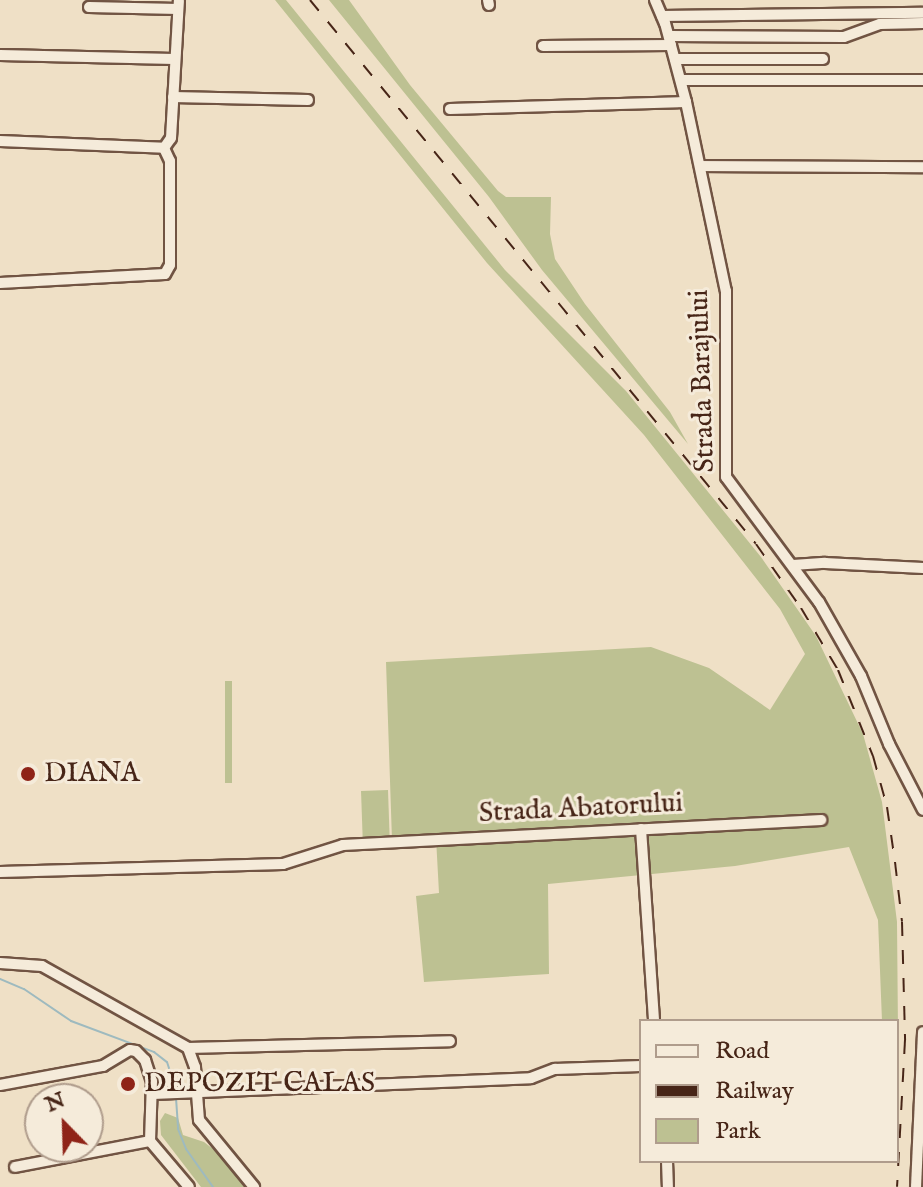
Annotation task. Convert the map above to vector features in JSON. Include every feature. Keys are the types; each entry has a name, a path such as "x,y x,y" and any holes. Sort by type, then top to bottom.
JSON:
{"street":[{"name":"Strada Barajului","path":"655,0 681,80 726,291 726,477 793,565 849,653 889,744 923,810"},
{"path":"89,7 179,4 171,138 164,148"},
{"path":"662,16 923,13"},
{"path":"543,46 844,37 880,24 923,23"},
{"path":"0,55 174,59"},
{"path":"675,59 823,59"},
{"path":"681,80 923,80"},
{"path":"173,97 308,100"},
{"path":"450,109 686,102"},
{"path":"0,141 164,148"},
{"path":"0,283 165,274 169,270 170,250 170,161 164,148"},
{"path":"701,166 923,167"},
{"path":"793,565 923,568"},
{"name":"Strada Abatorului","path":"0,872 283,864 343,845 821,820"},
{"path":"641,829 654,1019"},
{"path":"0,963 42,966 188,1048 450,1041"},
{"path":"916,1187 923,1032"},
{"path":"188,1048 195,1067 203,1127 254,1187"},
{"path":"0,1085 103,1066 130,1050 145,1060 153,1094 150,1141 189,1187"},
{"path":"153,1094 531,1078 555,1069 639,1066"},
{"path":"15,1167 150,1141"},
{"path":"667,1163 668,1187"}],"green space":[{"path":"275,0 286,0 505,270 626,391 761,557 816,636 863,734 882,802 897,922 898,1019 882,1019 878,920 849,847 735,866 548,884 549,974 424,982 416,896 439,893 436,838 392,840 386,662 651,647 709,668 770,710 805,654 780,609 644,435 487,263"},
{"path":"329,0 349,0 410,85 498,191 506,197 551,197 550,234 555,259 585,304 670,412 688,444 542,270 489,197"},
{"path":"225,681 232,681 232,783 225,783"},
{"path":"388,790 390,837 363,838 361,791"},
{"path":"165,1113 178,1118 183,1135 204,1142 222,1156 248,1187 201,1187 161,1135 160,1121"}],"waterway":[{"path":"0,979 24,989 71,1021 154,1052 167,1062 175,1087"},
{"path":"176,1098 178,1129 186,1149 213,1187"}],"railway":[{"path":"310,0 756,544 801,608 838,670 873,756 887,807 895,862 902,922 905,1040 899,1150"},
{"path":"897,1187 898,1163"}],"place":[{"name":"DIANA","path":"28,774"},
{"name":"DEPOZIT CALAS","path":"128,1084"}]}
